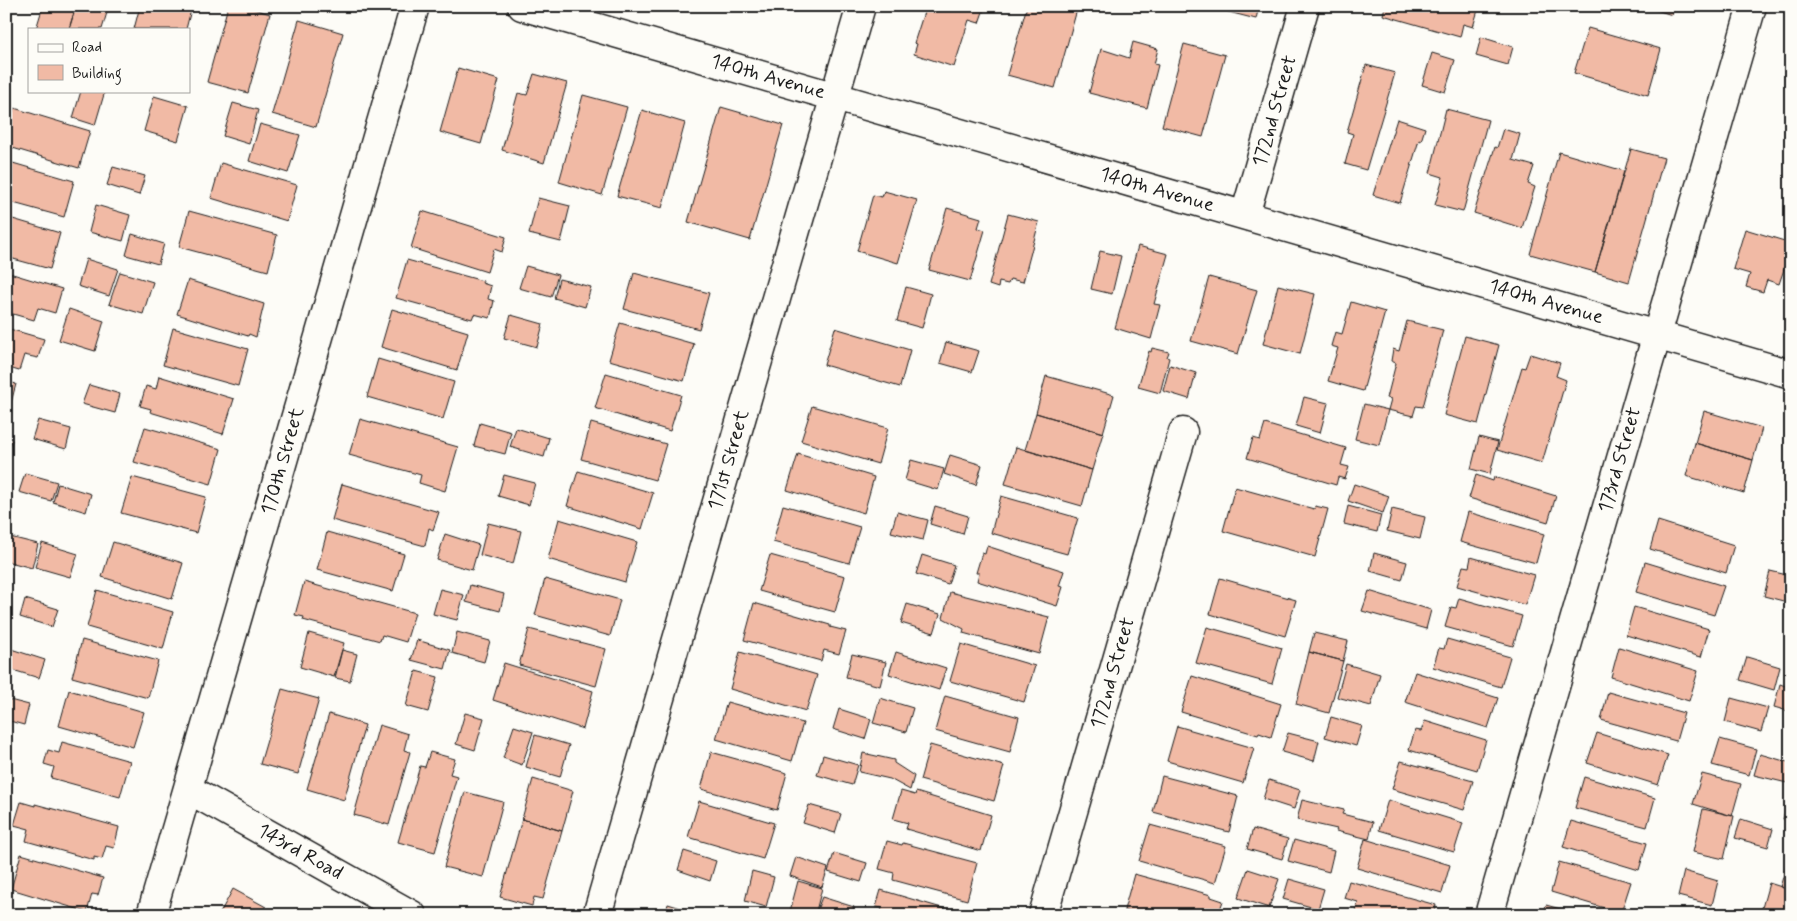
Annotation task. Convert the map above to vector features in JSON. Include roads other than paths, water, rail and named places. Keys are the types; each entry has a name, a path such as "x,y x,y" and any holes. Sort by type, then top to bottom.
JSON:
{"street":[{"name":"170th Street","path":"151,915 415,6"},
{"name":"140th Avenue","path":"522,6 1791,374"},
{"name":"171st Street","path":"598,915 861,6"},
{"name":"172nd Street","path":"1245,215 1305,6"},
{"name":"173rd Street","path":"1489,915 1752,6"},
{"name":"172nd Street","path":"1043,915 1183,432"},
{"name":"143rd Road","path":"188,790 412,915"}]}
